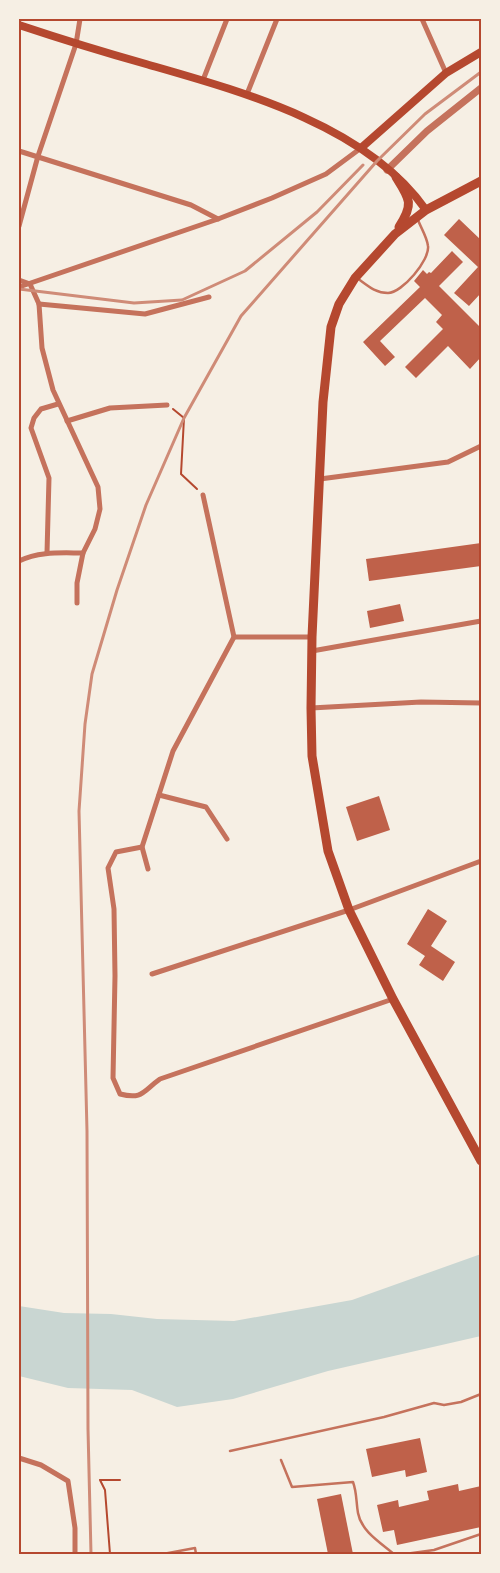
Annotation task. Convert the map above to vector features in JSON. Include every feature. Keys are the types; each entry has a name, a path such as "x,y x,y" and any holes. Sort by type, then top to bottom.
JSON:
{"main road":[{"path":"19,25 76,44 203,80 281,107 361,148 417,197 426,210"},
{"path":"361,148 446,73 481,52"},
{"path":"396,177 409,197 410,207 408,214 395,234 356,278 339,304 331,327 322,402 312,637 312,756 328,851 349,910 393,999 481,1161"},
{"path":"395,234 426,210 481,181"}],"street":[{"path":"19,226 38,156 76,44 80,19"},
{"path":"203,80 227,19"},
{"path":"247,94 277,19"},
{"path":"422,19 446,73"},
{"path":"387,170 427,131 481,88"},
{"path":"19,287 218,219 326,174 361,148"},
{"path":"19,151 191,205 218,219"},
{"path":"19,280 30,284 39,304 42,348 58,404 98,487 100,509 95,530 83,554 77,582 77,603"},
{"path":"39,304 145,314 209,297"},
{"path":"47,553 49,478 31,428 34,418 41,409 58,404"},
{"path":"67,421 110,408 167,405"},
{"path":"320,479 448,462 481,446"},
{"path":"148,869 142,847 173,751 234,637 203,494"},
{"path":"19,561 47,553 83,554"},
{"path":"312,650 481,621"},
{"path":"234,637 312,637"},
{"path":"311,708 421,702 481,703"},
{"path":"159,795 206,807 226,839"},
{"path":"142,847 116,852 108,868 114,908 113,1078 120,1094 134,1098 145,1093 160,1079 393,999"},
{"path":"152,974 349,910 481,861"},
{"path":"19,1458 41,1465 68,1481 75,1528 75,1554"}],"lane":[{"path":"356,278 376,291 389,293 398,291 426,261 428,246 416,217"},
{"path":"230,1451 413,1410 434,1403 444,1405 461,1402 481,1394"},
{"path":"281,1460 292,1487 353,1482 357,1495 358,1516 368,1532 394,1554"},
{"path":"405,1554 434,1550 481,1534"},
{"path":"163,1554 195,1548 196,1554"}],"path":[{"path":"167,405 184,418 181,474 203,494"},
{"path":"110,1554 105,1490 100,1480 120,1480"}],"shaded area":[{"path":"481,1254 481,1336 328,1371 233,1399 177,1407 132,1390 68,1388 19,1376 19,1306 64,1313 111,1314 157,1319 234,1321 352,1300"}],"building":[{"path":"459,219 481,240 481,293 469,306 454,293 478,267 444,235"},
{"path":"452,251 463,262 439,286 481,328 481,357 470,369 448,346 416,378 405,367 443,329 436,322 442,315 425,298 380,341 395,357 385,366 363,342 420,287 414,281 423,270 427,274 431,273"},
{"path":"481,543 481,566 369,581 366,559"},
{"path":"400,604 404,621 370,628 367,611"},
{"path":"379,796 390,830 357,841 346,807"},
{"path":"428,909 447,921 431,946 455,962 443,981 419,965 425,956 407,944"},
{"path":"420,1438 427,1472 406,1477 405,1470 372,1477 366,1449"},
{"path":"458,1484 459,1491 481,1486 481,1527 397,1545 394,1530 383,1532 377,1505 398,1500 399,1507 429,1500 427,1491"},
{"path":"341,1494 353,1554 328,1554 317,1499"}],"railway":[{"path":"91,1554 88,1429 87,1131 79,811 85,724 92,674 117,590 146,505 184,418 241,316 377,161 425,114 481,72"},
{"path":"19,289 134,303 182,300 245,271 317,212 363,165"}]}
